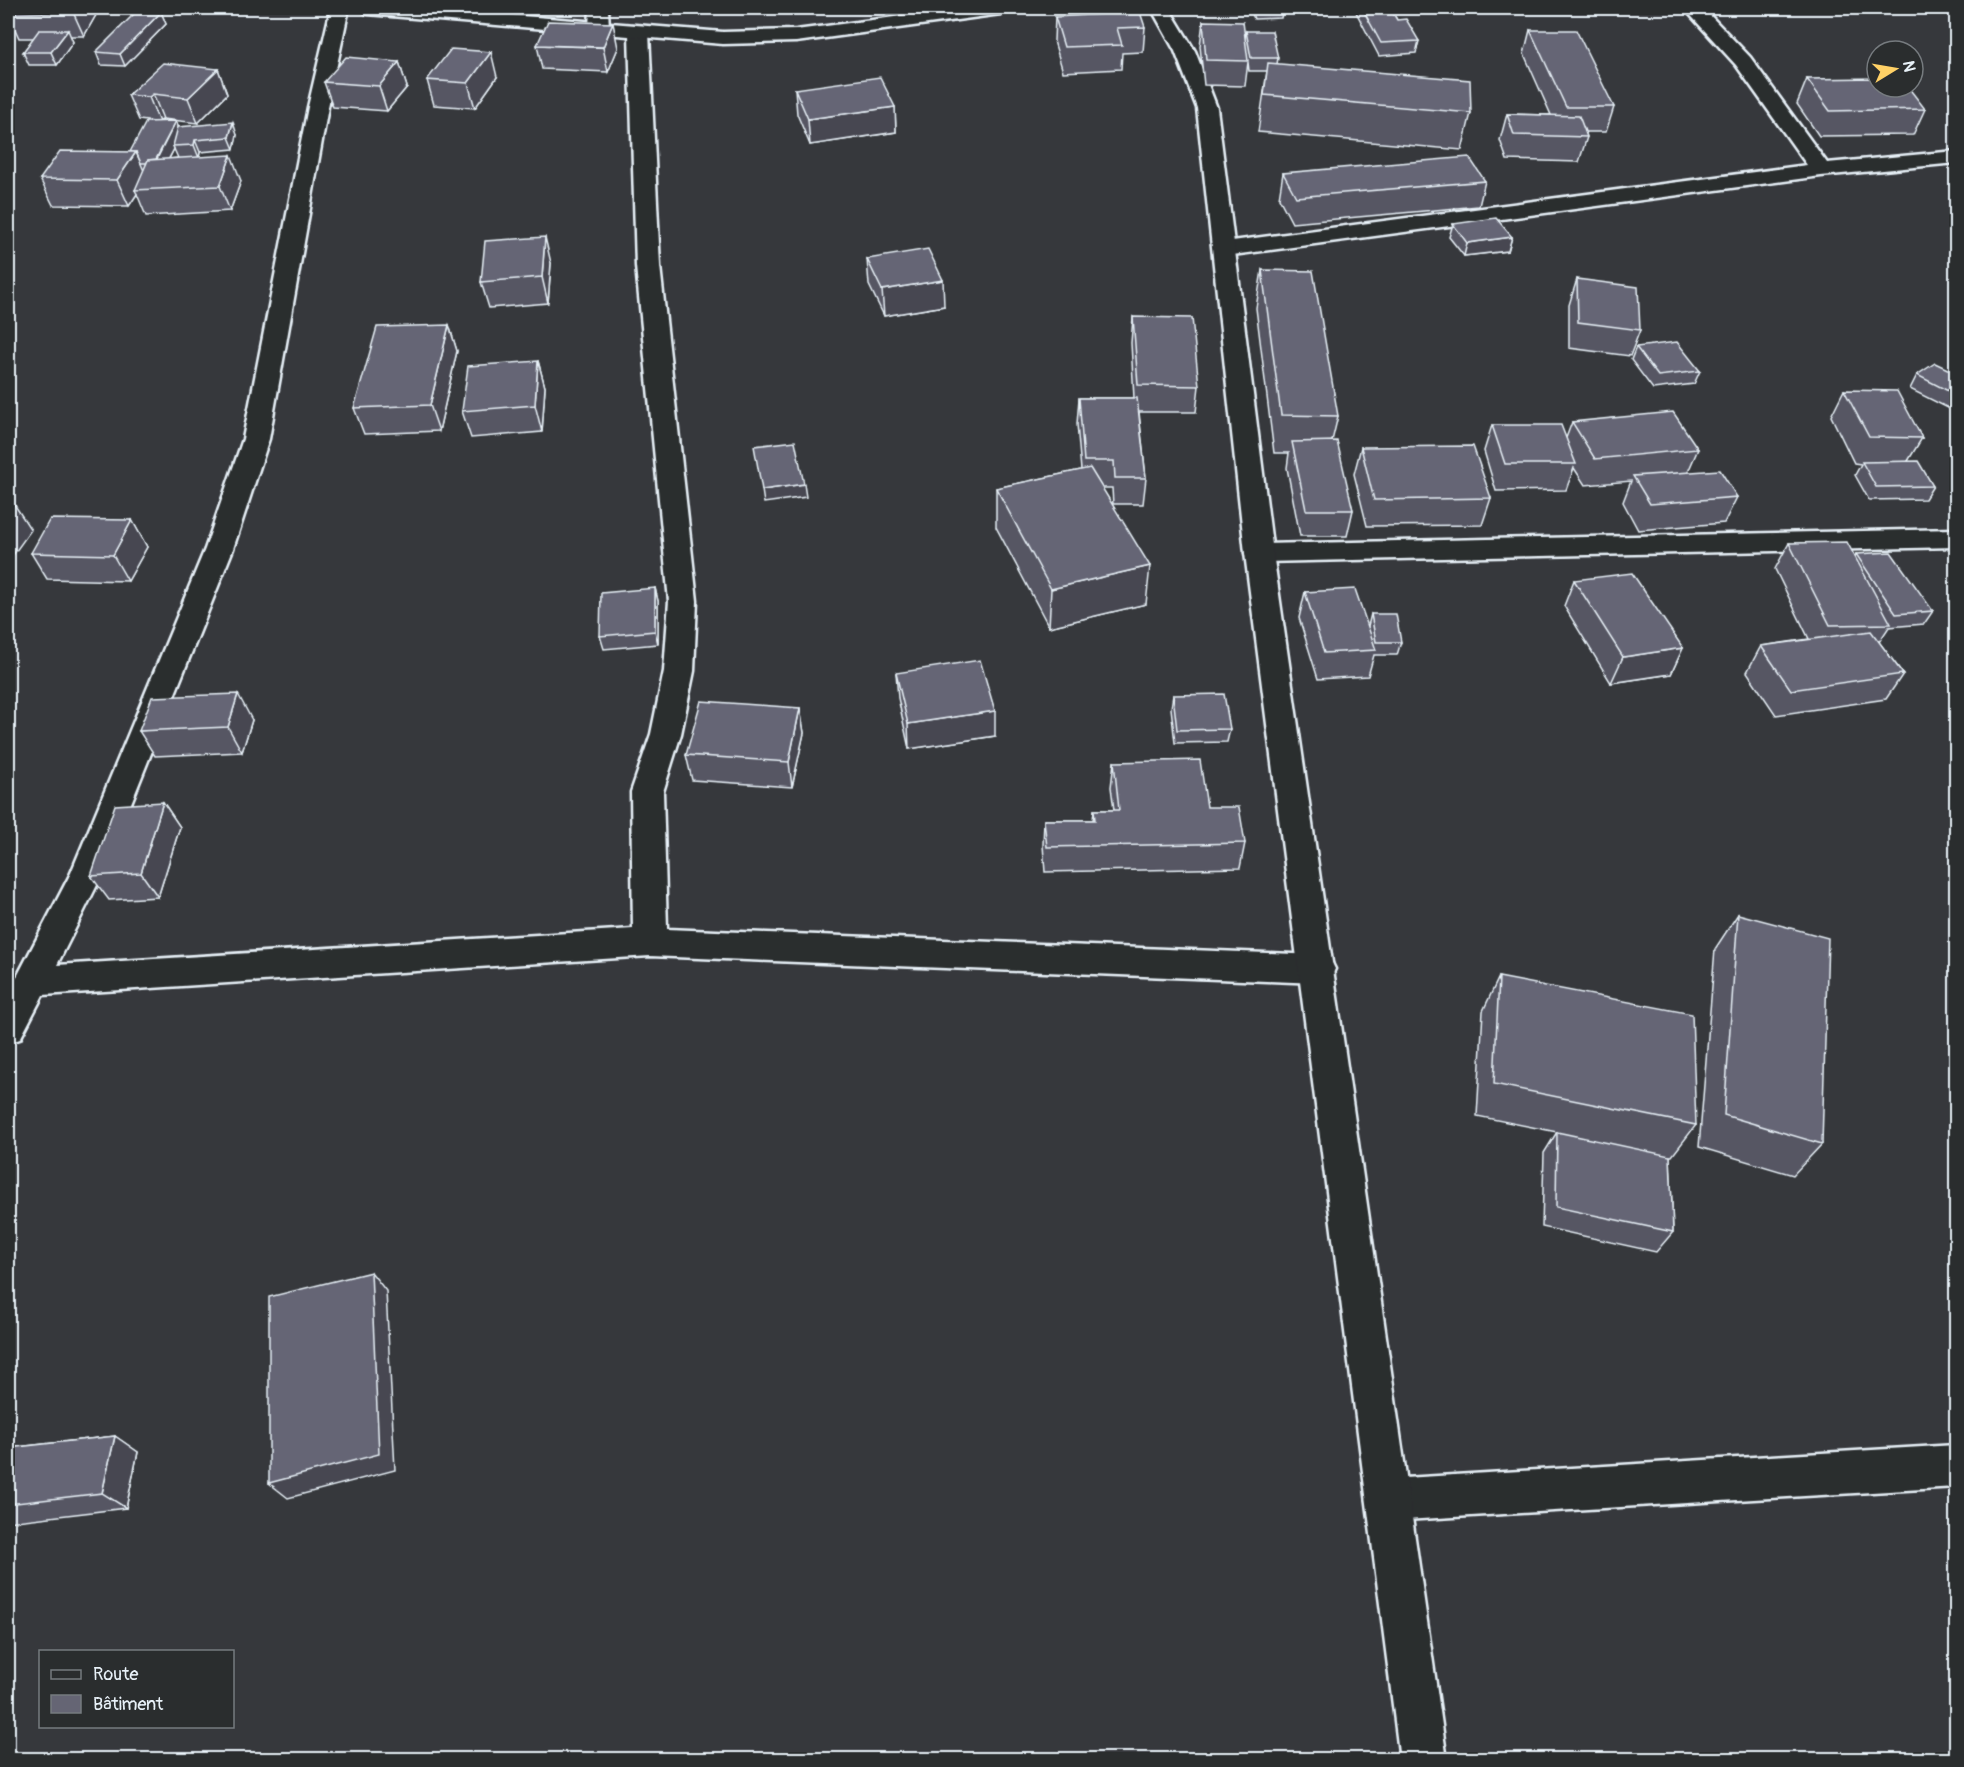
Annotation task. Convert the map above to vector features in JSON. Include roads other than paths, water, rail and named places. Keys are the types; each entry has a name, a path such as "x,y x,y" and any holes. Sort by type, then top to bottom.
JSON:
{"street":[{"path":"8,1028 87,873 219,549 256,439 318,107 340,8"},
{"path":"367,8 639,33 723,38 796,36 1002,8"},
{"path":"599,8 599,29"},
{"path":"1160,8 1185,51 1207,108 1259,553 1318,969 1424,1760"},
{"path":"1693,8 1743,60 1821,170"},
{"path":"639,33 648,266 684,601 680,671 666,734 647,792 650,942"},
{"path":"1225,249 1821,170 1956,157"},
{"path":"1259,553 1956,538"},
{"path":"30,981 650,942 1318,969"},
{"path":"1388,1500 1956,1466"}]}
